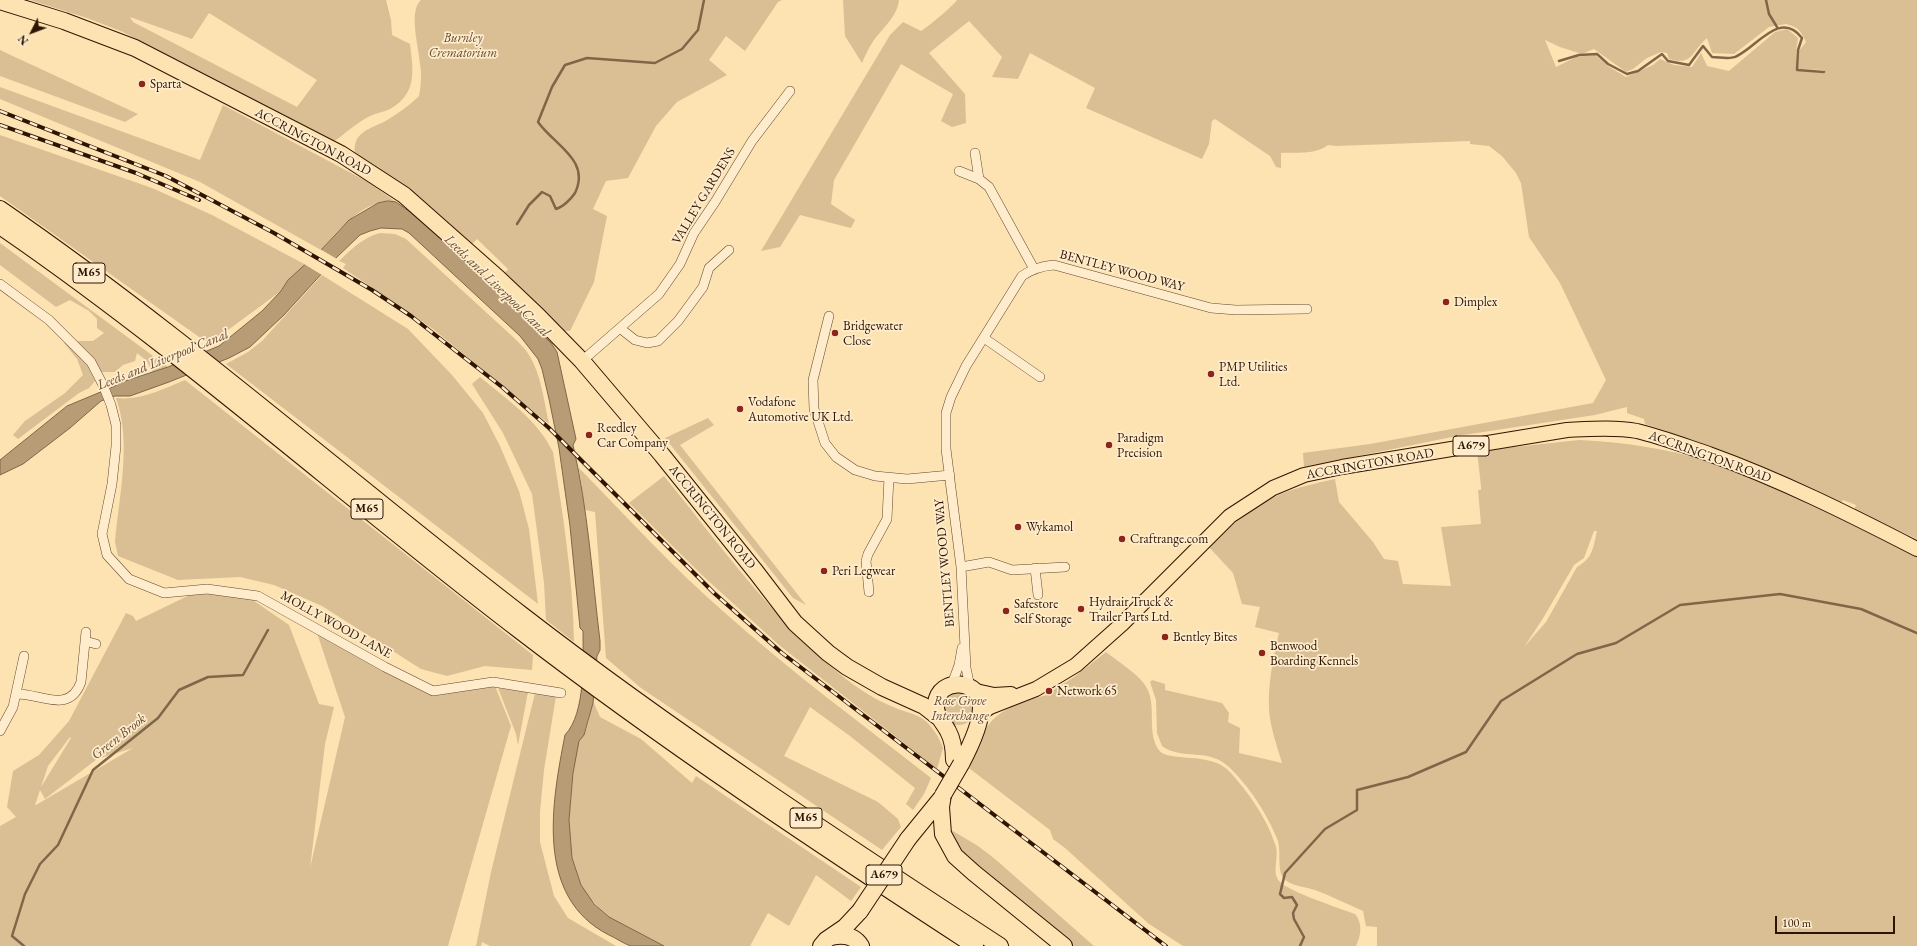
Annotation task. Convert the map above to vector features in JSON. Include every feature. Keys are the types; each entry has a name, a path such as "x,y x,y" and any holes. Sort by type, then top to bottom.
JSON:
{"highway":[{"name":"ACCRINGTON ROAD","path":"0,1 64,21 135,48 341,154 404,195 467,249 538,316 582,361 667,461 795,623 846,667 887,689 924,706 940,720"},
{"name":"M65","path":"0,209 221,383 523,625 614,693 731,784 975,946"},
{"name":"M65","path":"0,226 95,294 170,343"},
{"name":"A679","path":"826,942 845,928 860,911 943,790 957,762 974,735 982,705 973,689 965,684 948,686 939,694 936,702 936,710 953,745 957,762"},
{"name":"ACCRINGTON ROAD","path":"887,689 920,696 933,694 948,686"},
{"name":"M65","path":"614,693 754,783 1000,946"},
{"name":"A679","path":"940,720 949,728 963,729 974,724 980,716"},
{"path":"943,790 941,807 943,834 955,856 1064,946"},
{"name":"A679","path":"860,911 857,925 860,945"},
{"name":"A679","path":"826,942 846,936 860,945"}],"main road":[{"name":"ACCRINGTON ROAD","path":"980,716 990,707 1019,694 1036,689 1049,682 1090,654 1230,516 1273,488 1304,475 1342,467 1567,430 1596,429 1635,431 1673,442 1748,468 1840,509 1917,549"},
{"name":"ACCRINGTON ROAD","path":"973,689 994,695 1019,694"}],"street":[{"name":"VALLEY GARDENS","path":"582,361 621,329 659,294 680,264 694,233 715,202 752,141 790,91"},
{"path":"975,153 979,179"},
{"path":"959,171 979,179 989,187 1034,269"},
{"path":"621,329 635,340 647,343 658,340 678,321 703,287 710,268 730,250"},
{"name":"BENTLEY WOOD WAY","path":"973,689 966,668 961,566 945,429 946,413 951,397 966,366 1022,276 1034,269 1054,265 1211,308 1236,310 1307,309"},
{"name":"MOLLY WOOD LANE","path":"0,284 49,320 91,362 103,385 111,405 116,425 116,446 112,484 102,534 107,555 129,579 164,593 207,589 258,596 385,668 433,690 493,682 558,692"},
{"path":"829,316 814,380 814,409 825,443 836,457 855,470 875,476 907,479 950,474"},
{"path":"984,338 1040,377"},
{"path":"869,592 866,561 868,554 887,519 889,477"},
{"path":"961,566 989,562 1012,570 1065,567"},
{"path":"1035,568 1038,595"},
{"path":"16,694 26,694 60,701 66,700 73,695 78,690 81,682 86,632"},
{"name":"BENTLEY WOOD WAY","path":"948,686 959,665 964,633"},
{"path":"85,642 96,644"},
{"path":"0,731 13,707 24,656"}],"green space":[{"path":"30,0 386,0 391,20 392,35 410,44 412,80 405,96 399,103 390,109 365,119 332,143 123,32 87,18","holes":["209,13 317,80 297,107 133,22 130,17 192,39"]},
{"name":"Burnley Crematorium","path":"421,0 782,0 778,2 745,51 726,36 709,60 727,75 677,102 656,126 628,178 606,181 593,209 607,216 594,282 570,331 559,331 502,276 508,269 477,239 469,247 356,160 356,142 363,132 397,114 419,96 421,72 415,30 415,12 417,5"},
{"path":"843,0 899,0 898,6 892,18 872,43 862,63 845,36"},
{"path":"957,0 1917,0 1917,539 1854,510 1856,505 1843,500 1841,503 1744,460 1645,424 1644,419 1627,413 1627,407 1595,415 1457,436 1304,467 1303,453 1370,444 1593,403 1606,380 1560,283 1529,237 1521,183 1516,173 1502,156 1489,146 1470,144 1470,141 1336,146 1328,145 1312,152 1281,153 1281,168 1276,167 1270,156 1215,119 1212,121 1209,144 1202,159 1086,108 1095,88 1030,53 1018,79 992,77 1002,57 969,21 929,53 965,94 966,123 952,127 941,121 953,94 901,64 834,180 831,204 855,220 851,228 800,215 780,247 761,251 890,35 903,22 921,31","holes":["1786,24 1799,30 1806,42 1798,52 1798,69 1824,70 1824,73 1796,71 1796,51 1798,38 1787,29 1775,32 1729,71 1707,66 1701,53 1692,67 1674,65 1660,59 1653,65 1626,77 1608,66 1595,55 1576,57 1556,67 1545,40 1560,47 1582,54 1594,49 1626,72 1633,69 1647,58 1661,52 1667,53 1669,59 1683,61 1691,56 1707,38 1712,53 1734,54 1769,27"]},
{"path":"0,50 138,114 125,122 0,76"},
{"path":"0,87 200,160 223,105 368,182 396,202 374,204 364,209 345,224 321,250 200,182 0,99"},
{"path":"0,135 152,188 212,215 306,265 288,280 281,291 209,344 0,196"},
{"path":"380,233 395,234 406,239 523,347 533,362 542,388 549,424 433,329 343,268 346,264 339,261 363,241"},
{"path":"0,243 168,367 152,372 147,361 137,353 135,361 123,365 115,372 101,372 77,341 93,341 104,333 97,328 97,319 89,311 70,300 56,307 0,265"},
{"path":"322,275 408,329 452,375 483,413 500,446 519,491 529,529 538,604 226,364 248,352 262,341"},
{"path":"67,341 87,365 95,381 89,388 79,393 18,439 13,435 25,421 65,393 83,375 77,359 64,343"},
{"path":"480,377 511,402 530,420 547,440 553,452 570,570 574,642 546,620 544,583 532,494 503,433 472,384"},
{"path":"185,380 533,655 532,670 485,666 447,676 421,669 322,606 274,585 240,577 178,580 118,556 115,542 124,451 121,415 116,398 134,398 142,396"},
{"path":"708,418 714,425 680,445 806,605 793,598 665,438"},
{"path":"1579,440 1627,444 1691,456 1759,480 1917,557 1917,946 1377,946 1377,927 1366,926 1363,911 1321,892 1295,885 1284,879 1280,867 1278,841 1274,831 1251,792 1229,767 1213,757 1178,753 1162,746 1157,733 1156,700 1150,682 1152,680 1165,684 1165,690 1222,703 1229,713 1228,722 1240,728 1239,753 1282,763 1272,730 1269,709 1271,671 1279,633 1255,627 1260,607 1242,604 1233,573 1208,546 1261,504 1294,489 1335,479 1339,502 1373,542 1384,559 1398,561 1403,584 1451,586 1441,527 1481,524 1478,490 1481,490 1481,486 1477,451","holes":["1594,531 1597,531 1592,552 1586,560 1577,567 1546,622 1524,647 1542,620 1574,565 1584,558"]},
{"path":"579,468 669,560 725,613 801,677 931,778 924,794 913,810 906,804 915,788 850,736 810,707 784,756 878,802 898,819 901,827 882,850 641,688 606,658 595,512 585,510"},
{"path":"664,476 769,605 816,653 861,690 890,706 920,717 930,725 938,736 943,748 937,769 779,645 703,576 629,503"},
{"path":"200,590 244,594 289,625 319,704 334,707 325,744 310,868 345,717 317,633 440,694 495,686 511,726 448,946 0,946 0,826 16,817 7,807 13,771 39,755 69,721 126,613 133,616 136,621","holes":["70,737 71,738 41,787 48,766","133,748 36,805 35,805 40,790 45,799 97,759"]},
{"path":"1106,652 1132,672 1145,685 1149,692 1152,708 1153,733 1158,749 1170,756 1212,761 1222,765 1230,772 1251,798 1273,837 1277,851 1277,878 1285,886 1293,890 1355,914 1360,925 1359,938 1356,946 1183,946 1149,924 1065,848 1053,839 1050,830 965,765 983,733 996,717 1018,704 1051,694 1052,691 1074,677"},
{"path":"498,688 528,692 518,745 516,734"},
{"path":"535,693 556,696 544,770 540,812 540,842 554,896 568,918 616,946 490,946 482,942 481,946 476,946 491,872"},
{"name":"Rose Grove Interchange","path":"959,693 968,696 972,700 975,709 972,718 968,722 959,725 950,722 946,718 943,709 946,700 950,696"},
{"path":"593,701 600,717 641,739 692,783 696,776 861,887 851,901 816,875 789,926 768,913 750,946 664,946 609,917 587,896 581,885 572,858 569,820 575,755 579,741 584,735 588,724"},
{"path":"948,828 978,846 995,859 1094,946 1074,946 987,878 962,856"}],"shaded area":[{"path":"388,201 396,202 410,212 479,272 551,343 557,352 576,439 573,445 586,518 600,641 600,650 597,656 593,703 584,735 579,741 573,773 569,820 572,858 581,885 594,904 609,917 664,946 631,946 609,935 585,918 569,897 559,873 554,846 553,818 560,761 565,735 572,725 580,700 583,670 583,631 580,628 570,526 559,448 542,369 538,359 520,336 409,233 402,229 381,228 360,235 336,258 284,315 250,347 229,358 169,382 130,396 115,396 101,401 70,428 23,464 0,475 0,460 67,406 119,383 168,367 219,346 262,311 281,291 288,280 321,250 349,220 378,203"}],"pier":[{"path":"320,249 337,259 322,275 304,264"}],"waterway":[{"name":"Green Brook","path":"517,224 529,205 542,192 550,196 556,209 564,205 575,193 579,181 575,162 538,122 552,87 565,65 587,58 655,63 682,49 698,30 704,0"},
{"path":"1766,0 1769,14 1777,27"},
{"path":"1559,61 1579,55 1597,54 1608,64 1627,74 1638,71 1662,54 1668,61 1689,65 1703,46 1712,57 1732,58 1745,51 1769,33 1777,29 1786,28 1794,30 1802,38 1798,50 1797,70 1824,72"},
{"path":"1300,946 1304,937 1294,919 1293,913 1297,905 1292,897 1284,898 1280,894 1285,873 1325,829 1357,810 1357,790 1408,777 1466,752 1501,701 1577,654 1616,643 1680,605 1780,594 1861,609 1917,633"},
{"name":"Green Brook","path":"24,946 12,936 25,894 40,864 58,845 93,770 158,718 179,690 208,677 243,675 268,630"}],"railway":[{"path":"0,111 166,176 274,233 372,290 411,316 502,387 549,428 714,593 782,653 1166,946"},
{"path":"0,125 136,173 199,200"}],"place":[{"name":"Sparta","path":"142,84"},
{"name":"Dimplex","path":"1446,302"},
{"name":"Bridgewater Close","path":"835,333"},
{"name":"PMP Utilities Ltd.","path":"1211,374"},
{"name":"Vodafone Automotive UK Ltd.","path":"740,409"},
{"name":"Reedley Car Company","path":"589,435"},
{"name":"Paradigm Precision","path":"1109,445"},
{"name":"Wykamol","path":"1018,527"},
{"name":"Craftrange.com","path":"1122,539"},
{"name":"Peri Legwear","path":"824,571"},
{"name":"Hydrair Truck & Trailer Parts Ltd.","path":"1081,609"},
{"name":"Safestore Self Storage","path":"1006,611"},
{"name":"Bentley Bites","path":"1165,637"},
{"name":"Benwood Boarding Kennels","path":"1262,653"},
{"name":"Network 65","path":"1049,691"}],"water label":[{"name":"Leeds and Liverpool Canal","path":"497,286"},
{"name":"Leeds and Liverpool Canal","path":"163,360"}]}
